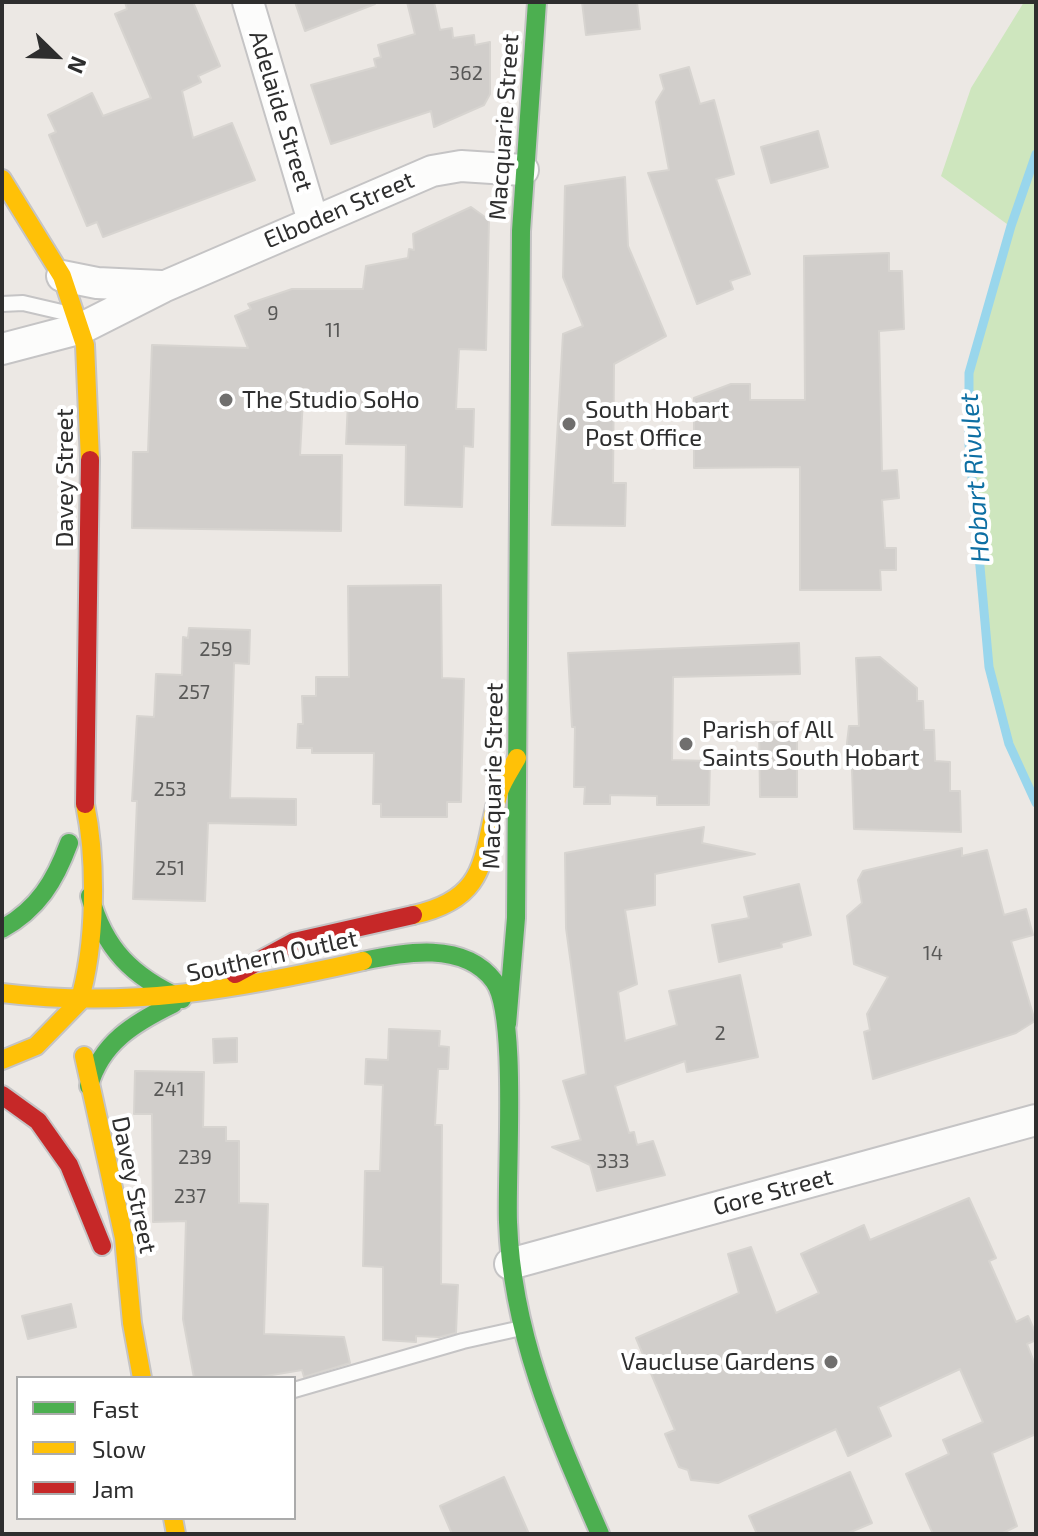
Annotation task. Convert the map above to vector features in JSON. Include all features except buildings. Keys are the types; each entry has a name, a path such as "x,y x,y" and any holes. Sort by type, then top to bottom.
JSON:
{"main road":[{"name":"Macquarie Street","path":"537,2 523,170 515,937 507,1029 510,1264 520,1329 539,1389 600,1534"},
{"name":"Davey Street","path":"2,179 62,276 80,322 87,361 90,470 84,799 91,833 89,976 79,1002"},
{"path":"89,1086 94,1065 118,1035 182,999 294,942 423,913 450,903 472,887 485,860 500,789 517,758"},
{"name":"Davey Street","path":"69,889 69,843 73,820 84,799"},
{"path":"2,929 19,920 47,893 69,843"},
{"path":"90,896 94,913 118,958 145,983 182,999"},
{"name":"Davey Street","path":"70,951 89,1086 124,1238 132,1323 142,1376"},
{"name":"Southern Outlet","path":"2,993 79,1002 182,999 404,952 424,951 460,958 484,970 500,991 507,1029"},
{"path":"2,1060 13,1059 44,1041 79,1002"},
{"path":"2,1095 38,1121 69,1165 132,1323"}],"street":[{"name":"Adelaide Street","path":"248,2 313,221"},
{"name":"Elboden Street","path":"2,349 80,322 447,167 523,170"},
{"name":"Elboden Street","path":"62,276 108,284 163,287"},
{"name":"Gore Street","path":"510,1264 1036,1120"}],"lane":[{"path":"2,304 23,303 80,322"},
{"path":"296,1389 473,1338 520,1329"}],"green space":[{"path":"1024,2 1036,2 1036,803 1009,744 989,667 969,444 969,373 1011,227 941,176 971,88"}],"waterway":[{"name":"Hobart Rivulet","path":"1036,154 1011,226 969,373 969,444 989,667 1009,744 1036,803"}],"traffic: fast":[{"path":"507,1024 516,918 521,231 537,2"},
{"path":"2,929 26,912 44,893 69,843"},
{"path":"90,896 103,931 123,959 149,981 182,999"},
{"path":"363,961 415,953 450,955 481,968 494,981 506,1026 508,1222 518,1304 552,1420 600,1534"},
{"path":"89,1086 102,1058 121,1036 173,1004"}],"traffic: slow":[{"path":"2,179 62,276 85,345 90,460"},
{"path":"413,915 438,907 457,897 470,885 484,854 499,792 517,758"},
{"path":"79,1002 89,955 93,903 92,851 85,804"},
{"path":"2,993 95,999 184,994 363,961"},
{"path":"2,1060 36,1046 79,1002"},
{"path":"84,1056 124,1238 132,1323 142,1376"},
{"path":"173,1520 176,1534"}],"traffic: jam":[{"path":"85,804 90,460"},
{"path":"235,974 294,942 413,915"},
{"path":"2,1095 38,1121 69,1165 102,1246"}],"place":[{"name":"The Studio SoHo","path":"226,400"},
{"name":"South Hobart Post Office","path":"569,424"},
{"name":"Parish of All Saints South Hobart","path":"686,744"},
{"name":"Vaucluse Gardens","path":"831,1362"}]}
